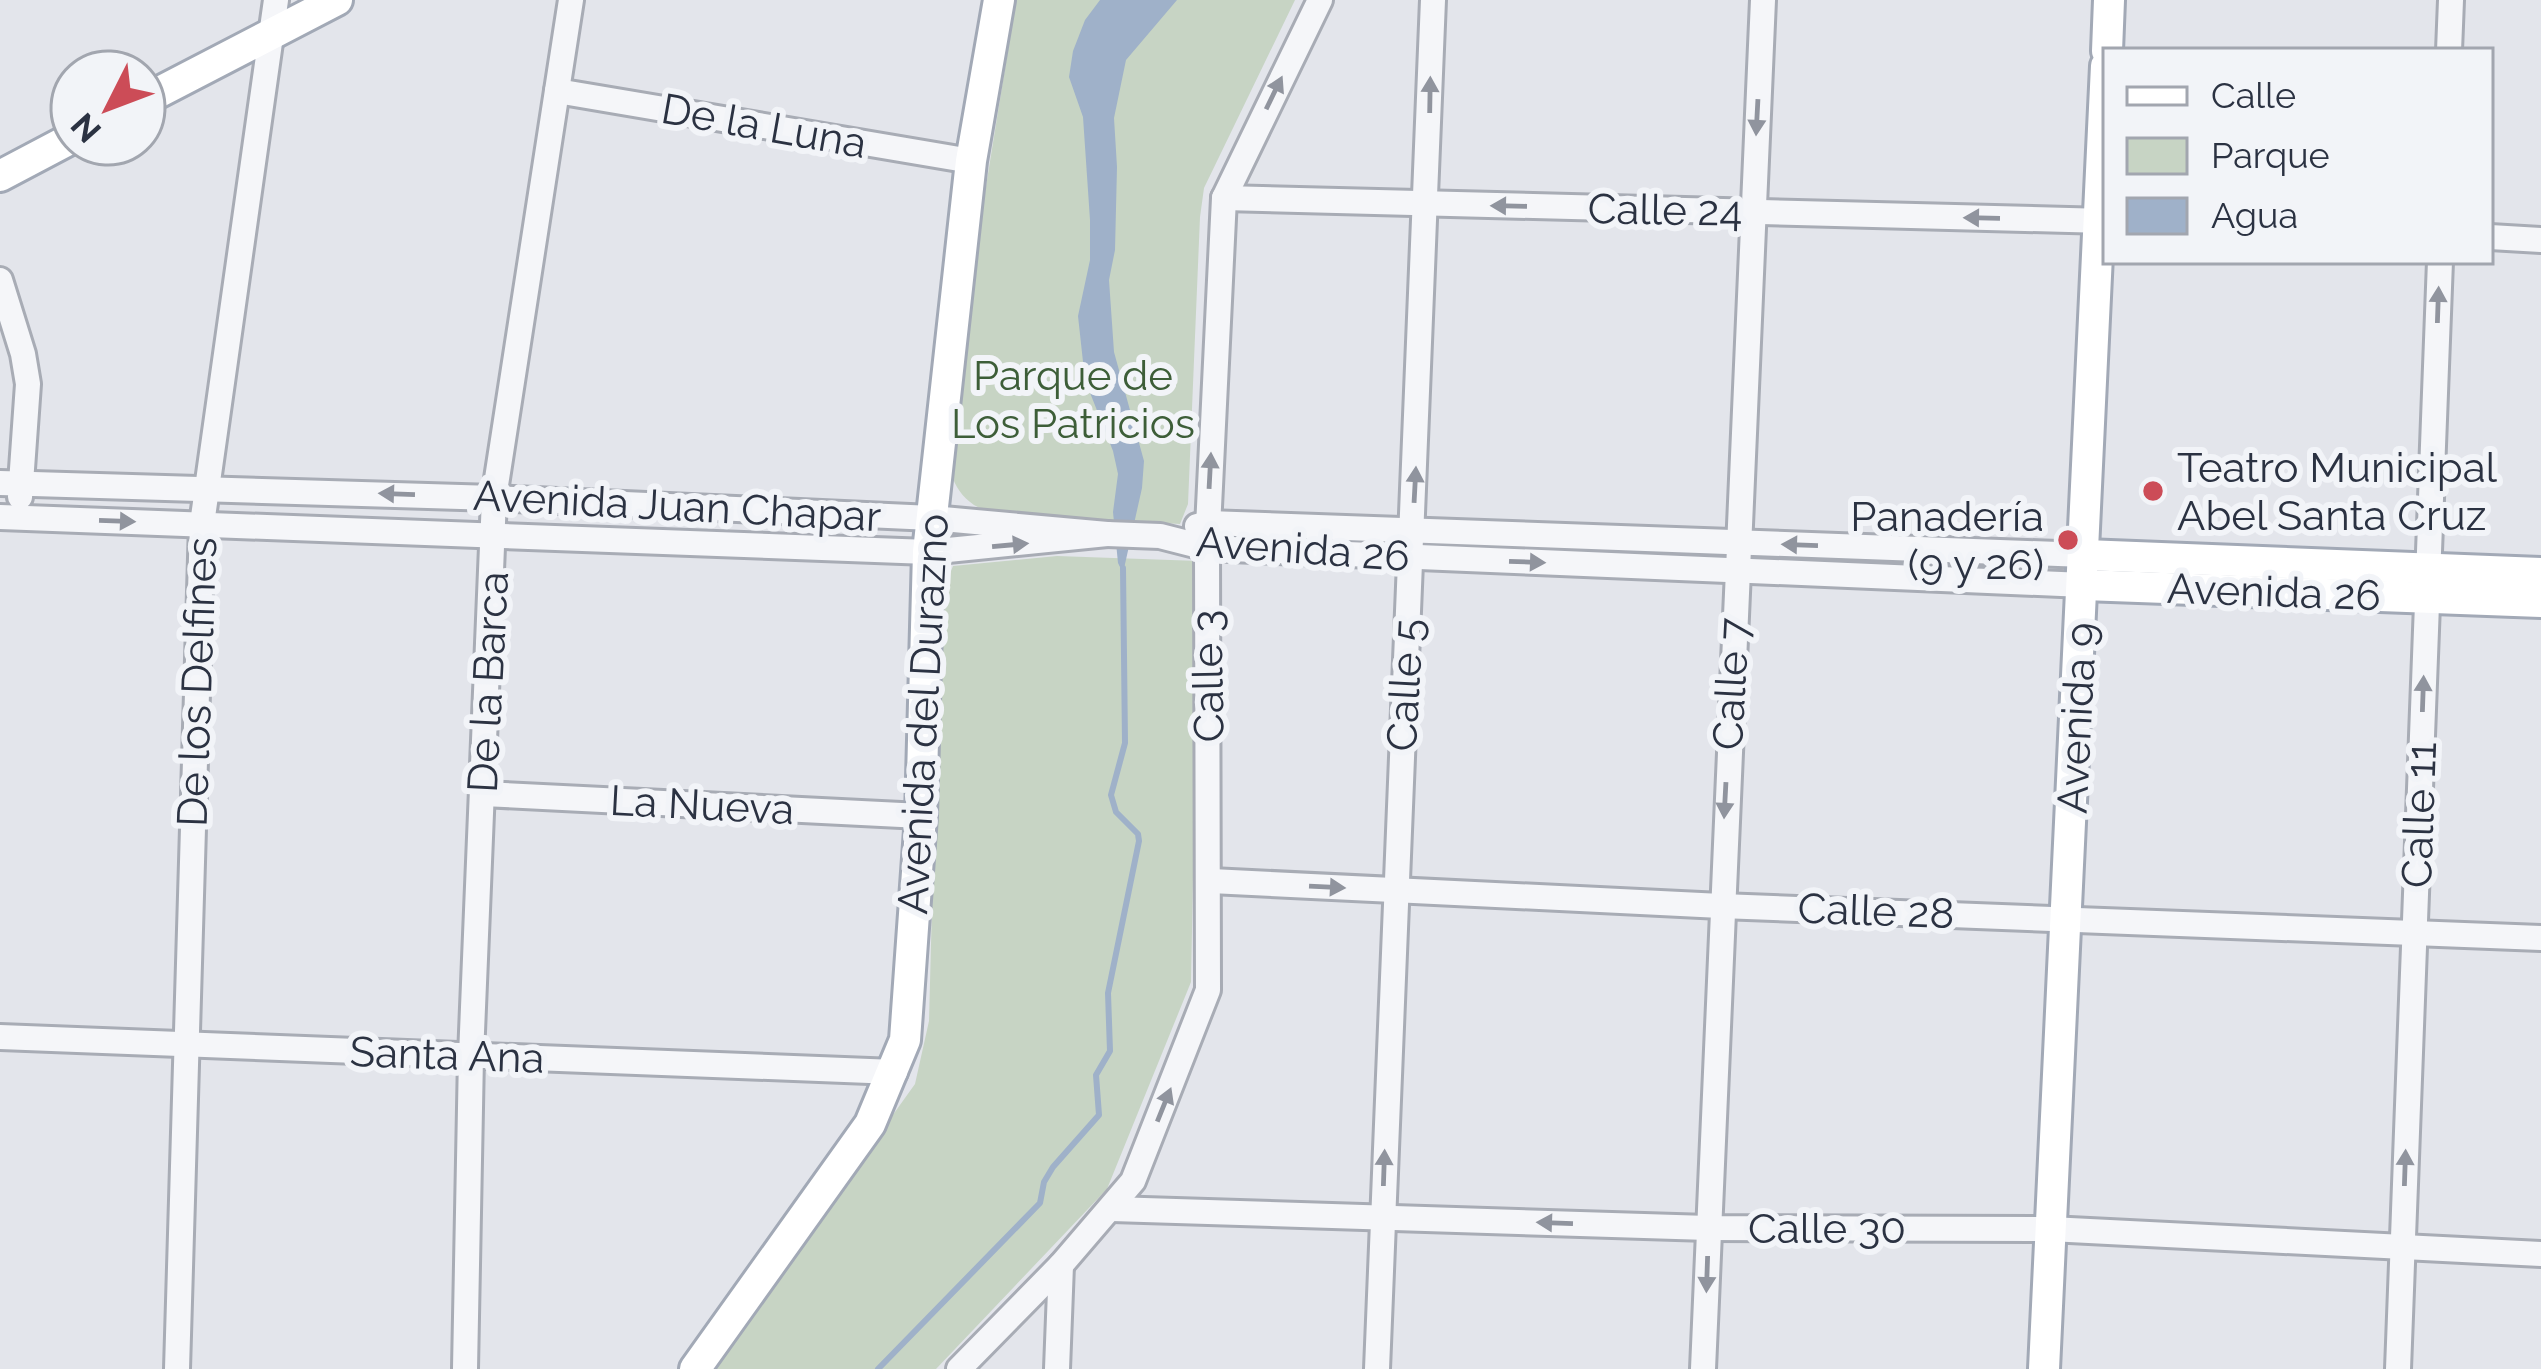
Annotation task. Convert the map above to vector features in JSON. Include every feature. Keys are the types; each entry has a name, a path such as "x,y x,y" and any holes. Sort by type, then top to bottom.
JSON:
{"main road":[{"path":"168,87 337,0"},
{"name":"Avenida del Durazno","path":"695,1369 870,1124 905,1040 920,816 928,552 971,161 999,0"},
{"path":"2107,48 2109,0"},
{"path":"0,176 48,151"},
{"name":"Avenida 9","path":"2044,1369 2103,221"},
{"name":"Avenida 26","path":"2084,570 2427,583 2541,573"},
{"name":"Avenida 26","path":"2427,583 2541,602"}],"street":[{"name":"De los Delfines","path":"177,1369 202,524 276,0"},
{"name":"De la Barca","path":"465,1369 494,498 571,0"},
{"name":"Calle 3","path":"959,1369 1061,1265 1133,1181 1208,990 1208,536 1224,198 1320,0"},
{"name":"Calle 5","path":"1376,1369 1433,0"},
{"name":"Calle 7","path":"1703,1369 1762,0"},
{"path":"2449,48 2451,0"},
{"name":"De la Luna","path":"557,91 971,161"},
{"name":"Calle 24","path":"1224,198 2103,221"},
{"path":"2493,238 2541,240"},
{"name":"Calle 11","path":"2398,1369 2440,264"},
{"path":"0,280 28,384 10,483 9,517"},
{"name":"Avenida Juan Chapar","path":"10,483 932,518 1107,534"},
{"name":"Avenida Juan Chapar","path":"9,517 928,552 1107,534"},
{"name":"Avenida 26","path":"1107,534 1412,531 1737,542 2084,570"},
{"name":"Avenida 26","path":"1208,536 1412,557 1736,570 2084,570"},
{"name":"La Nueva","path":"483,794 920,816"},
{"name":"Calle 28","path":"1210,881 2541,938"},
{"name":"Santa Ana","path":"0,1037 895,1072"},
{"name":"Calle 30","path":"1112,1209 1708,1228 2050,1229 2541,1253"},
{"path":"1057,1369 1061,1265"}],"green space":[{"name":"Parque de Los Patricios","path":"1016,0 1295,0 1204,188 1188,504 1180,524 993,513 966,499 952,475 949,416"},
{"path":"1057,556 1199,561 1191,982 1107,1189 936,1369 711,1369 915,1084 929,1021 940,599 953,566"}],"water":[{"path":"1100,0 1177,0 1126,60 1114,118 1115,250 1109,280 1114,352 1144,461 1123,573 1113,512 1118,474 1085,380 1078,316 1090,260 1090,220 1083,117 1069,77 1085,20"}],"waterway":[{"path":"878,1369 1040,1203 1053,1167 1099,1115 1096,1075 1110,1051 1108,993 1139,841 1116,812 1111,795 1125,743 1123,568"}],"place":[{"name":"Teatro Municipal Abel Santa Cruz","path":"2153,491"},
{"name":"Panadería (9 y 26)","path":"2068,540"}]}
